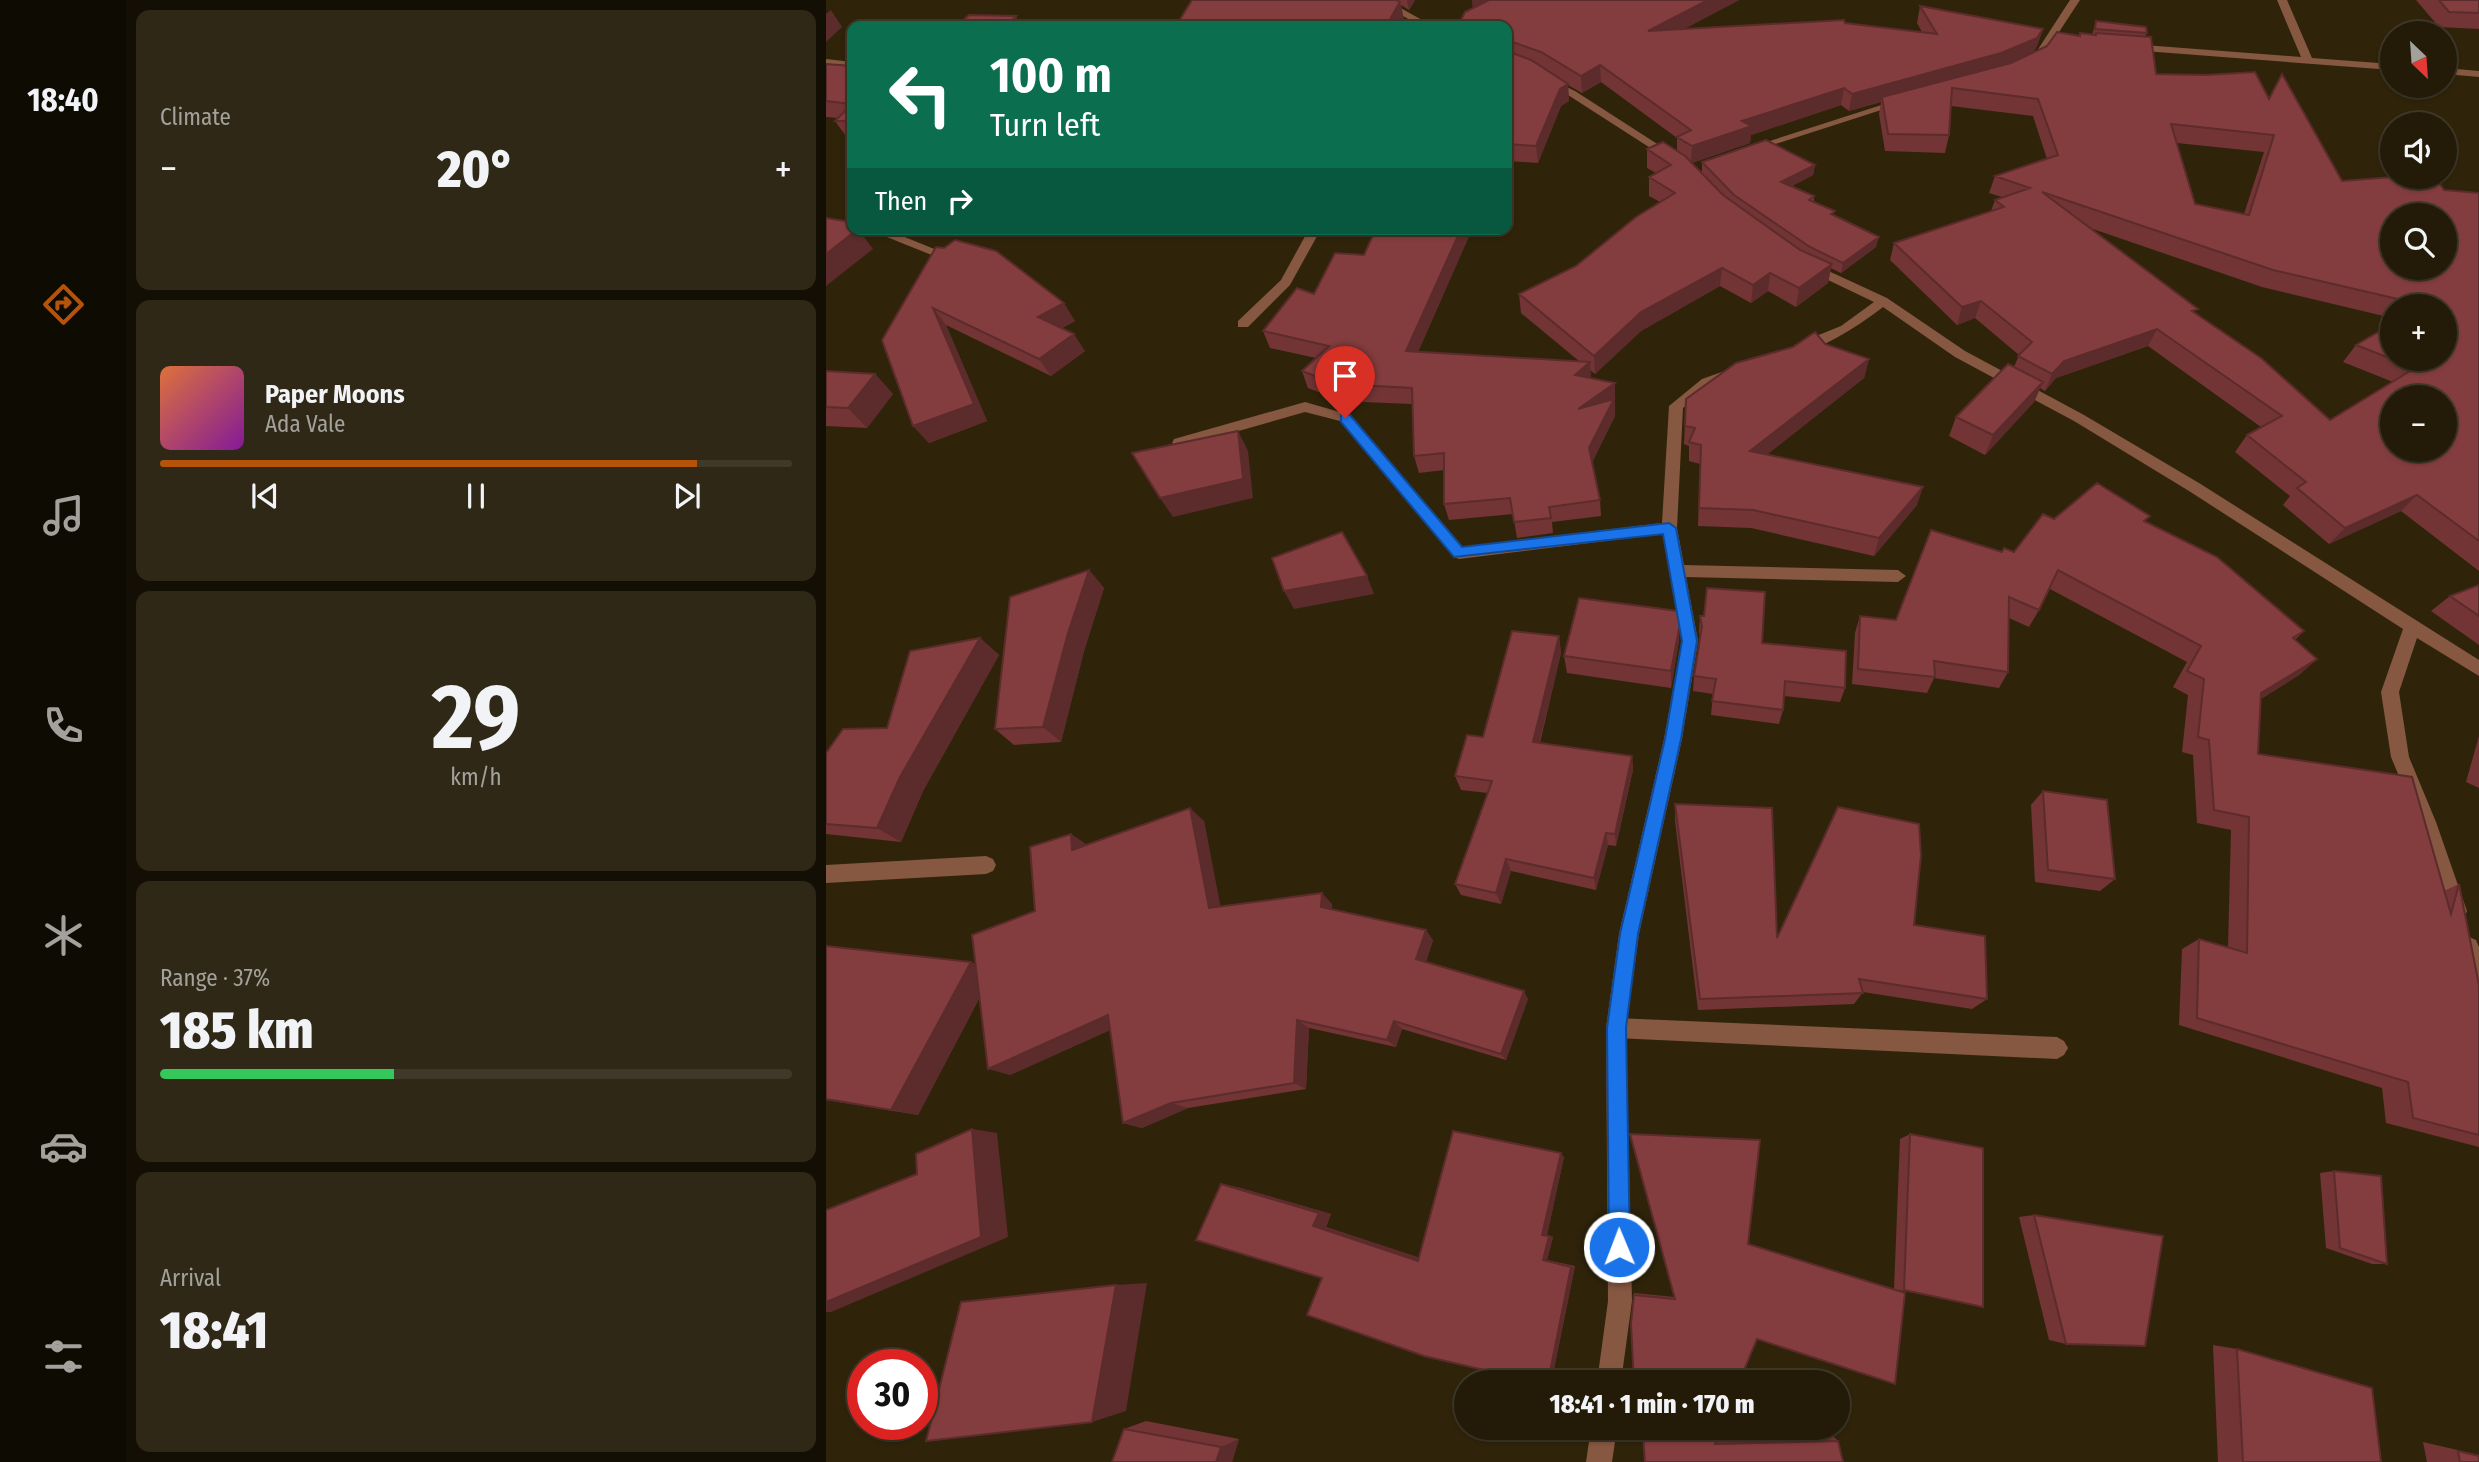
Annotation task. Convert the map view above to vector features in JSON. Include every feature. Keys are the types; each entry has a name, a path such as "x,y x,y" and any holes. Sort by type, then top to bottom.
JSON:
{"street":[{"path":"1379,0 1419,21"},
{"path":"2013,69 2037,59 2075,0"},
{"path":"2282,0 2308,61"},
{"path":"2048,41 2062,41"},
{"path":"2115,46 2380,66"},
{"path":"1512,63 1538,73 1579,97 1690,170"},
{"path":"827,64 847,65"},
{"path":"2457,72 2479,74"},
{"path":"1740,153 1913,98"},
{"path":"888,235 953,260"},
{"path":"1243,324 1286,282 1312,235"},
{"path":"1793,256 1883,301 1960,354 2079,418 2194,487 2479,669"},
{"path":"1785,354 1846,329 1883,301"},
{"path":"1611,1370 1620,1301 1616,1028 1629,934 1673,739 1690,641 1669,528 1676,406 1707,382 1746,368"},
{"path":"1179,443 1305,407 1345,418 1459,553 1669,528"},
{"path":"1678,571 1898,576"},
{"path":"2412,628 2390,692 2400,757 2427,822 2479,978"},
{"path":"826,891 832,874 986,865"},
{"path":"1616,1028 2057,1048"},
{"path":"1599,1462 1602,1440"}],"building":[{"path":"1192,0 1400,2 1389,21 1179,21"},
{"path":"1489,0 1708,0 1648,31 1844,20 1845,23 1937,34 1920,6 2043,29 2037,38 2001,53 1852,94 1844,88 1742,121 1752,126 1692,146 1677,137 1691,130 1600,65 1581,76 1541,52 1512,42 1512,21 1460,21 1465,12"},
{"path":"2439,0 2479,0 2479,13 2449,12"},
{"path":"969,15 1016,16 1012,21 962,21"},
{"path":"2096,21 2146,27 2147,33 2095,29"},
{"path":"2057,32 2080,36 2080,33 2096,33 2151,37 2156,74 2255,72 2269,99 2282,74 2342,181 2380,178 2380,189 2443,189 2479,193 2479,541 2417,495 2345,528 2297,488 2306,482 2247,435 2282,416 2157,329 2064,361 2052,374 2018,356 2032,342 1981,301 1962,307 1894,243 2004,207 1995,200 2030,188 1995,176 2058,155 2038,99 1952,88 1949,135 1888,134 1882,97 2011,63 2047,46","holes":["2171,124 2274,135 2249,215 2195,204","2042,192 2273,270 2380,295 2457,294 2457,371 2410,371 2387,385 2457,385 2457,462 2380,462 2380,389 2330,420 2261,358 2192,311 2198,309"]},
{"path":"1512,53 1531,60 1568,84 1560,89 1536,146 1512,144"},
{"path":"826,64 847,66 847,103 826,101"},
{"path":"847,109 847,121 835,121"},
{"path":"1766,140 1815,165 1781,182 1814,196 1809,200 1835,211 1831,214 1879,237 1843,263 1810,247 1734,195 1702,162"},
{"path":"1663,142 1685,156 1723,195 1800,250 1832,264 1799,288 1770,273 1753,285 1722,268 1641,312 1594,356 1519,294 1576,266 1636,217 1675,193 1649,177 1671,165 1647,149"},
{"path":"826,218 847,221 847,235 850,235 826,254"},
{"path":"1373,235 1458,235 1406,351 1590,362 1575,375 1615,383 1578,409 1614,399 1589,448 1600,500 1549,507 1551,518 1514,522 1510,498 1444,504 1444,453 1414,456 1412,388 1357,385 1351,390 1302,371 1329,346 1263,331 1297,288 1314,294 1335,253 1364,255"},
{"path":"955,240 996,251 1064,303 1038,317 1074,334 1039,359 933,308 974,404 913,426 882,340 936,247 944,248"},
{"path":"2380,331 2380,354 2356,345"},
{"path":"1815,332 1825,344 1869,359 1750,451 1923,487 1879,538 1753,510 1699,508 1701,445 1689,442 1695,428 1685,426 1686,399 1736,363 1793,347"},
{"path":"2008,364 2043,382 1993,435 1956,417"},
{"path":"826,371 875,374 848,408 826,407"},
{"path":"1238,431 1243,479 1160,498 1132,453"},
{"path":"2097,483 2150,516 2144,521 2217,557 2304,631 2293,638 2317,659 2261,693 2258,754 2412,777 2451,914 2459,884 2479,985 2479,1135 2413,1118 2408,1082 2197,1018 2199,939 2247,953 2249,817 2214,810 2209,740 2198,737 2204,679 2187,671 2201,646 2058,570 2039,610 2009,597 2008,672 1934,661 1935,677 1858,669 1860,616 1896,620 1931,530 2002,552 2004,548 2014,552 2043,514 2054,519"},
{"path":"1342,532 1367,576 1284,591 1272,558"},
{"path":"1089,570 1068,633 1043,727 995,729 1010,597"},
{"path":"2479,585 2479,616 2450,596"},
{"path":"1707,588 1765,592 1762,643 1846,651 1845,688 1785,681 1783,710 1712,701 1716,679 1694,676 1702,626 1700,616 1704,616"},
{"path":"1579,598 1678,611 1680,624 1671,671 1564,656"},
{"path":"1512,631 1559,636 1533,742 1632,756 1615,834 1606,833 1594,878 1506,859 1496,893 1455,884 1492,781 1455,776 1467,735 1483,737"},
{"path":"980,638 900,777 877,828 826,824 826,753 843,729 887,728 910,651"},
{"path":"2043,791 2107,800 2115,879 2048,870"},
{"path":"1675,804 1772,808 1777,938 1838,807 1919,824 1921,855 1914,925 1985,936 1987,999 1859,979 1863,993 1700,999"},
{"path":"1190,808 1209,908 1322,893 1321,907 1426,930 1416,959 1524,991 1501,1054 1394,1021 1387,1040 1297,1020 1294,1083 1171,1103 1123,1123 1108,1015 988,1069 972,935 1035,911 1030,847 1071,834 1072,850"},
{"path":"826,946 971,962 891,1110 826,1099"},
{"path":"972,1129 981,1237 826,1302 826,1210 917,1174 916,1154"},
{"path":"1453,1131 1561,1153 1542,1235 1549,1236 1543,1260 1571,1267 1550,1370 1484,1370 1424,1356 1307,1315 1322,1278 1196,1240 1221,1184 1319,1213 1313,1226 1418,1261"},
{"path":"1630,1134 1760,1140 1748,1244 1905,1293 1895,1384 1757,1339 1744,1370 1633,1370 1631,1324 1634,1295 1675,1299"},
{"path":"1910,1134 1983,1148 1983,1307 1904,1290"},
{"path":"2334,1171 2381,1176 2387,1264 2340,1248"},
{"path":"2034,1215 2163,1236 2145,1346 2066,1344"},
{"path":"1116,1285 1092,1422 938,1440 938,1393 961,1302"},
{"path":"2237,1349 2372,1388 2381,1462 2243,1462"},
{"path":"1124,1429 1221,1447 1216,1462 1112,1462"},
{"path":"1643,1440 1717,1440 1715,1444 1838,1441 1843,1462 1645,1462"},
{"path":"2458,1451 2479,1456 2479,1462 2460,1462"}],"route":[{"path":"1345,418 1459,553 1669,528 1690,641 1673,739 1629,934 1616,1028 1619,1247"}]}
